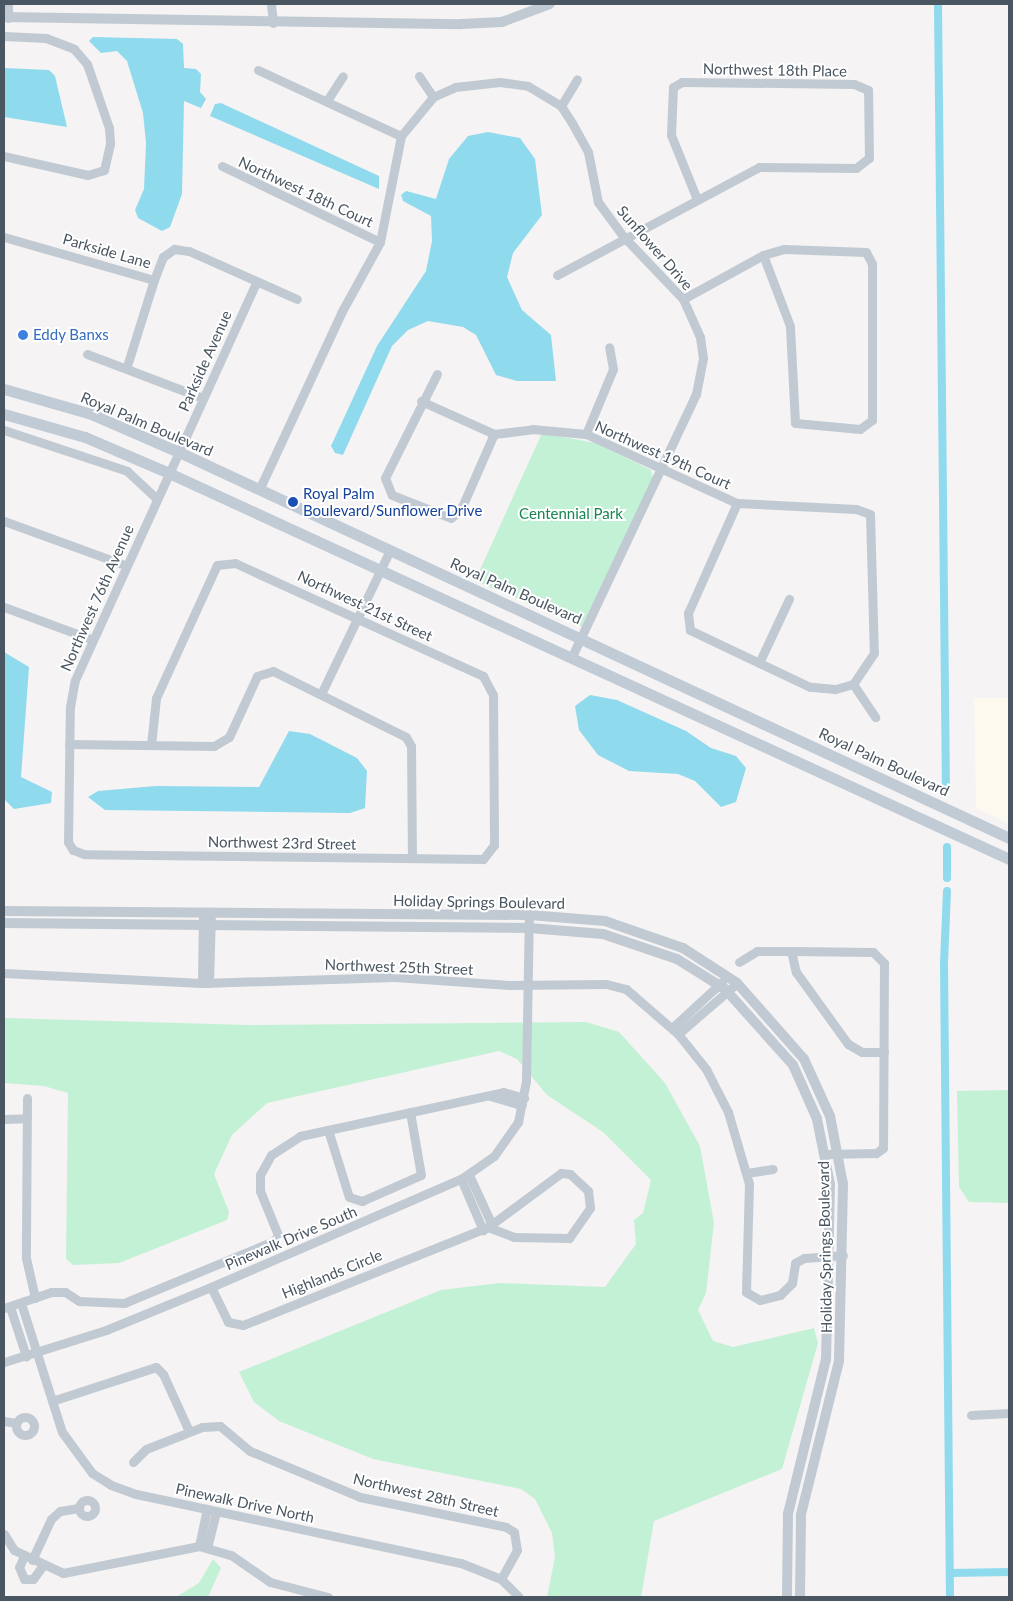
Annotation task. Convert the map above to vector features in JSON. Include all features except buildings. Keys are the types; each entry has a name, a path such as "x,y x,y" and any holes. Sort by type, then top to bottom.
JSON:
{"main road":[{"name":"Royal Palm Boulevard","path":"4,389 91,414 179,452 584,638 1009,838"},
{"path":"4,414 85,437 169,472 1009,859"}],"street":[{"path":"8,4 6,18 273,23 486,23 519,18 550,4"},
{"path":"271,4 273,23"},
{"path":"4,36 60,41 87,64 109,128 108,162 97,174 4,156"},
{"path":"258,70 328,99 402,136"},
{"path":"328,99 342,76"},
{"path":"419,76 433,97"},
{"path":"560,106 577,79"},
{"name":"Sunflower Drive","path":"259,490 341,313 380,242 402,136 433,97 455,87 500,82 528,86 560,106 588,152 598,202 623,236 683,299 700,337 701,376 584,638 572,658"},
{"name":"Northwest 18th Place","path":"682,82 854,84 868,90 869,158 856,168 759,167 696,197 671,135 669,99 673,87 682,82"},
{"name":"Northwest 18th Court","path":"222,166 380,242"},
{"path":"557,275 623,236 696,197"},
{"name":"Parkside Lane","path":"4,237 154,280 163,257 174,248 296,299"},
{"path":"683,299 762,255 784,249 866,252 872,264 872,420 860,429 795,423 790,326 762,255"},
{"path":"127,366 154,280"},
{"name":"Parkside Avenue","path":"179,452 256,282"},
{"path":"586,434 613,369 609,347"},
{"path":"88,354 127,366 203,398"},
{"path":"421,401 494,434 462,509 451,518 392,495 386,487 385,478 421,401 437,374"},
{"name":"Northwest 19th Court","path":"494,434 532,429 586,434 737,503 856,509 870,514 874,653 853,684"},
{"path":"4,430 127,471 157,499"},
{"name":"Northwest 76th Avenue","path":"72,850 68,842 70,707 91,639 179,452"},
{"path":"737,503 688,613 687,626 695,635 810,687 835,689 853,684 875,717"},
{"path":"4,520 125,566"},
{"path":"322,692 390,550"},
{"name":"Northwest 21st Street","path":"151,745 156,698 217,565 226,562 358,618 489,683 494,845 490,854"},
{"path":"760,663 789,598"},
{"path":"4,607 91,639"},
{"path":"69,744 151,745 222,743 229,737 257,676 264,671 322,692 406,736 411,746 412,858"},
{"name":"Northwest 23rd Street","path":"72,850 84,854 483,859 490,854"},
{"name":"Holiday Springs Boulevard","path":"4,911 529,915 605,921 646,933 683,948 732,980 804,1058 830,1116 839,1154 843,1255 839,1361 808,1478 800,1597"},
{"path":"205,983 207,912"},
{"name":"Pinewalk Drive South","path":"4,1362 106,1330 211,1287 465,1177 508,1141 523,1101 529,915"},
{"name":"Holiday Springs Boulevard","path":"4,924 529,928 603,934 642,945 677,959 723,988 793,1065 814,1110 826,1154 830,1256 826,1359 795,1475 786,1578 787,1597"},
{"path":"739,962 757,951 872,952 881,957 884,1052 883,1148 876,1153 826,1154"},
{"path":"791,951 796,972 848,1044 862,1052 884,1052"},
{"name":"Northwest 25th Street","path":"4,973 205,983 348,976 528,984 606,984 626,989 676,1030 706,1068 728,1112 747,1174 750,1222 744,1285 750,1298 780,1294 792,1283 795,1263 830,1256"},
{"path":"676,1030 732,980"},
{"name":"Pinewalk Drive South","path":"26,1356 7,1308 35,1298 65,1292 78,1301 124,1303 274,1241 278,1236 258,1183 264,1165 290,1140 503,1092 523,1101"},
{"path":"27,1098 26,1258 35,1298"},
{"name":"Pinewalk Drive South","path":"328,1130 349,1197 362,1201 421,1175 410,1112"},
{"path":"4,1119 27,1118"},
{"path":"747,1174 773,1169"},
{"name":"Highlands Circle","path":"211,1287 228,1322 243,1325 488,1227 561,1173 570,1174 588,1190 590,1208 569,1238 514,1237 488,1227"},
{"path":"465,1177 488,1227"},
{"path":"830,1256 843,1255"},
{"path":"21,1303 37,1353"},
{"name":"Pinewalk Drive North","path":"37,1353 62,1432 92,1473 136,1494 461,1563 501,1579 519,1597"},
{"path":"52,1401 156,1367 163,1374 189,1431"},
{"path":"971,1415 1009,1413"},
{"path":"4,1421 16,1424"},
{"name":"Northwest 28th Street","path":"133,1462 146,1449 189,1431 220,1426 250,1451 360,1497 506,1527 514,1532 517,1550 501,1579"},
{"path":"43,1565 33,1579 24,1579 19,1568 28,1558 51,1519 60,1511 79,1508"},
{"path":"203,1547 211,1510"},
{"path":"4,1534 28,1558 63,1573 203,1547 231,1555 270,1582 328,1597"},
{"path":"786,1578 800,1577"}],"shaded area":[{"path":"974,698 1009,698 1009,824 976,808"}],"green space":[{"name":"Centennial Park","path":"542,433 595,443 651,470 653,478 582,627 475,581"},
{"path":"4,1018 248,1025 586,1022 619,1032 665,1083 700,1146 714,1223 706,1293 698,1310 713,1341 733,1347 814,1328 818,1343 782,1469 654,1521 641,1597 547,1597 555,1557 552,1533 535,1499 521,1489 373,1459 279,1421 254,1402 239,1372 441,1290 500,1283 605,1287 636,1244 634,1220 643,1213 651,1180 603,1132 547,1095 517,1059 499,1051 267,1103 232,1135 214,1174 229,1212 227,1220 119,1263 73,1265 66,1259 68,1093 44,1086 4,1083"},
{"path":"1009,1090 1009,1203 969,1202 959,1187 957,1091"},
{"path":"213,1559 221,1568 208,1597 176,1597 199,1583"}],"water":[{"path":"93,37 177,39 183,44 184,68 196,69 201,74 200,92 206,99 201,108 184,101 182,194 170,227 162,231 138,218 135,210 144,189 146,143 143,113 127,61 117,51 101,53 89,41"},
{"path":"4,68 49,70 55,76 67,127 4,117"},
{"path":"221,103 379,176 379,189 210,116 215,104"},
{"path":"488,132 520,138 535,159 542,215 513,253 507,277 522,310 551,335 556,381 517,381 496,375 476,335 463,327 428,321 408,330 392,346 343,455 335,453 331,446 377,346 426,271 432,241 431,216 403,201 401,195 406,191 436,199 449,159 468,136"},
{"path":"4,652 29,667 21,777 52,792 51,803 14,809 4,799"},
{"path":"590,695 617,700 686,731 711,748 736,756 746,768 736,802 721,807 695,781 678,774 629,771 598,755 579,730 575,706"},
{"path":"289,731 310,734 357,758 367,771 365,808 350,813 105,810 88,797 98,791 156,786 259,787"}],"waterway":[{"path":"938,4 946,789"},
{"path":"947,847 947,878"},
{"path":"947,891 944,964 950,1597"},
{"path":"950,1573 1009,1572"}],"place":[{"name":"Eddy Banxs","path":"23,335"},
{"name":"Royal Palm Boulevard/Sunflower Drive","path":"293,502"}]}
